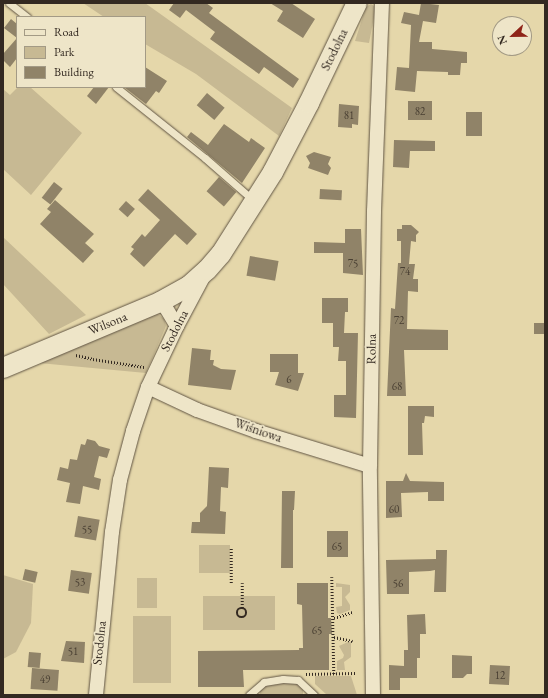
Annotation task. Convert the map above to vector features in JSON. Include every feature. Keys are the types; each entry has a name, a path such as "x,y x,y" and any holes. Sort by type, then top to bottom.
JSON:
{"street":[{"name":"Stodolna","path":"96,695 111,540 120,480 133,431 148,387 177,326 207,270 221,254 273,172 309,103 357,3"},
{"name":"Rolna","path":"373,695 370,466 374,211 382,3"},
{"name":"Wilsona","path":"3,368 160,302 189,286 207,270"},
{"path":"160,302 166,308 177,326"},
{"name":"Wiśniowa","path":"148,387 197,410 248,428 370,466"}],"lane":[{"path":"9,3 26,16"},
{"path":"117,88 205,158 254,202"},
{"path":"249,695 264,682 283,679 298,680 314,695"}],"path":[{"path":"75,354 101,361 144,367"},
{"path":"231,548 231,583"},
{"path":"332,577 334,674"},
{"path":"242,583 242,608"},
{"path":"334,618 353,612"},
{"path":"334,637 353,641"},
{"path":"300,674 355,673"}],"green space":[{"path":"83,3 145,3 292,108 279,136 196,74 146,45 146,16 102,16"},
{"path":"371,4 374,6 375,12 369,43 355,41 366,7"},
{"path":"17,88 31,88 82,133 31,195 3,169 3,89 10,95"},
{"path":"3,237 86,315 49,334 3,284"},
{"path":"149,313 158,314 164,319 166,326 146,373 39,363"},
{"path":"199,545 230,545 230,573 199,573"},
{"path":"3,575 33,584 31,623 16,652 3,659"},
{"path":"137,578 157,578 157,608 137,608"},
{"path":"336,583 350,585 350,592 345,597 350,605 350,610 340,614 337,613 336,607 342,606 342,587 336,587"},
{"path":"203,596 275,596 275,630 203,630"},
{"path":"133,616 171,616 171,683 133,683"},
{"path":"351,642 351,657 344,662 345,670 337,670 337,661 343,658 344,655 339,646"},
{"path":"315,676 351,676 357,695 327,695 315,684"},
{"path":"275,682 293,682 303,689 303,695 260,695 260,690 267,684"}],"building":[{"path":"174,3 206,3 213,8 209,13 299,79 293,88 264,67 259,74 210,39 215,32 186,10 180,18 169,10"},
{"path":"270,3 291,3 315,19 303,38 277,21 283,11"},
{"path":"421,3 439,5 436,23 423,21 419,42 432,42 432,49 467,52 467,63 461,63 460,75 448,75 448,72 417,71 415,92 395,90 397,67 409,68 411,25 401,23 404,12 419,15"},
{"path":"11,19 16,23 16,37 4,28"},
{"path":"16,39 16,59 10,67 3,60 3,54"},
{"path":"146,68 167,81 159,93 156,91 146,104 125,88 146,88"},
{"path":"93,88 108,88 96,104 87,96"},
{"path":"207,93 225,108 214,120 197,105"},
{"path":"408,101 432,101 432,120 408,120"},
{"path":"339,104 359,106 358,125 352,124 352,128 338,127"},
{"path":"466,112 482,112 482,136 466,136"},
{"path":"224,124 249,142 251,138 265,148 242,183 187,137 191,132 208,145"},
{"path":"394,140 435,141 435,151 410,151 409,168 393,167"},
{"path":"314,152 331,157 328,164 331,168 328,175 308,168 310,163 306,156"},
{"path":"219,177 236,192 224,206 207,191"},
{"path":"54,182 63,189 50,205 42,198"},
{"path":"148,189 197,234 187,245 175,234 144,267 130,254 134,249 131,247 142,234 145,237 160,220 138,200"},
{"path":"320,189 342,190 341,200 319,199"},
{"path":"55,200 94,234 85,243 94,251 83,263 40,224 51,212 47,209"},
{"path":"126,201 135,209 128,217 119,209"},
{"path":"402,225 411,225 419,232 416,235 416,242 411,241 409,264 415,264 413,279 418,279 418,292 408,291 407,329 448,330 448,350 404,350 406,396 387,396 391,308 395,309 398,263 401,263 401,241 397,241 397,229 402,229"},
{"path":"345,229 361,229 363,275 343,273 343,253 314,253 314,242 345,243"},
{"path":"250,256 279,261 275,281 247,276"},
{"path":"322,298 348,298 348,312 345,312 344,333 358,333 356,418 334,417 334,395 346,395 346,361 338,361 339,347 333,347 333,323 322,323"},
{"path":"534,323 545,323 545,334 534,334"},
{"path":"192,348 211,350 210,360 214,360 213,365 221,369 236,370 231,390 188,385"},
{"path":"270,354 298,354 298,373 304,373 298,391 275,385 279,372 270,372"},
{"path":"408,406 434,406 434,417 425,416 424,423 422,423 423,455 408,455"},
{"path":"87,439 95,441 99,446 110,449 107,458 99,456 94,477 101,479 99,490 83,486 80,504 66,502 70,483 57,480 60,467 68,469 70,459 77,460 81,444 85,445"},
{"path":"209,467 229,468 228,488 221,487 220,511 226,512 225,534 191,533 192,522 200,522 200,513 207,506"},
{"path":"406,473 410,481 444,482 444,501 428,501 428,492 401,493 402,517 386,518 386,481 403,481"},
{"path":"282,491 295,491 293,510 293,568 281,568"},
{"path":"78,516 100,520 96,541 74,537"},
{"path":"327,531 348,531 348,557 327,557"},
{"path":"436,550 447,550 446,592 434,592 435,570 409,572 409,594 387,594 386,560 436,559"},
{"path":"25,569 38,572 35,583 23,580"},
{"path":"71,570 92,573 89,594 68,591"},
{"path":"297,583 328,583 328,618 331,618 332,634 329,634 329,670 243,670 244,687 198,687 198,651 299,650 299,648 303,648 302,605 297,604"},
{"path":"425,614 426,634 420,634 420,658 417,658 417,678 400,678 400,690 389,690 389,665 404,666 404,650 408,650 407,615"},
{"path":"66,641 85,642 84,663 61,661"},
{"path":"29,652 41,653 40,668 28,667"},
{"path":"452,655 472,656 472,674 467,674 463,678 452,678"},
{"path":"490,665 510,666 509,685 489,684"},
{"path":"32,668 59,670 57,691 31,689"}]}
